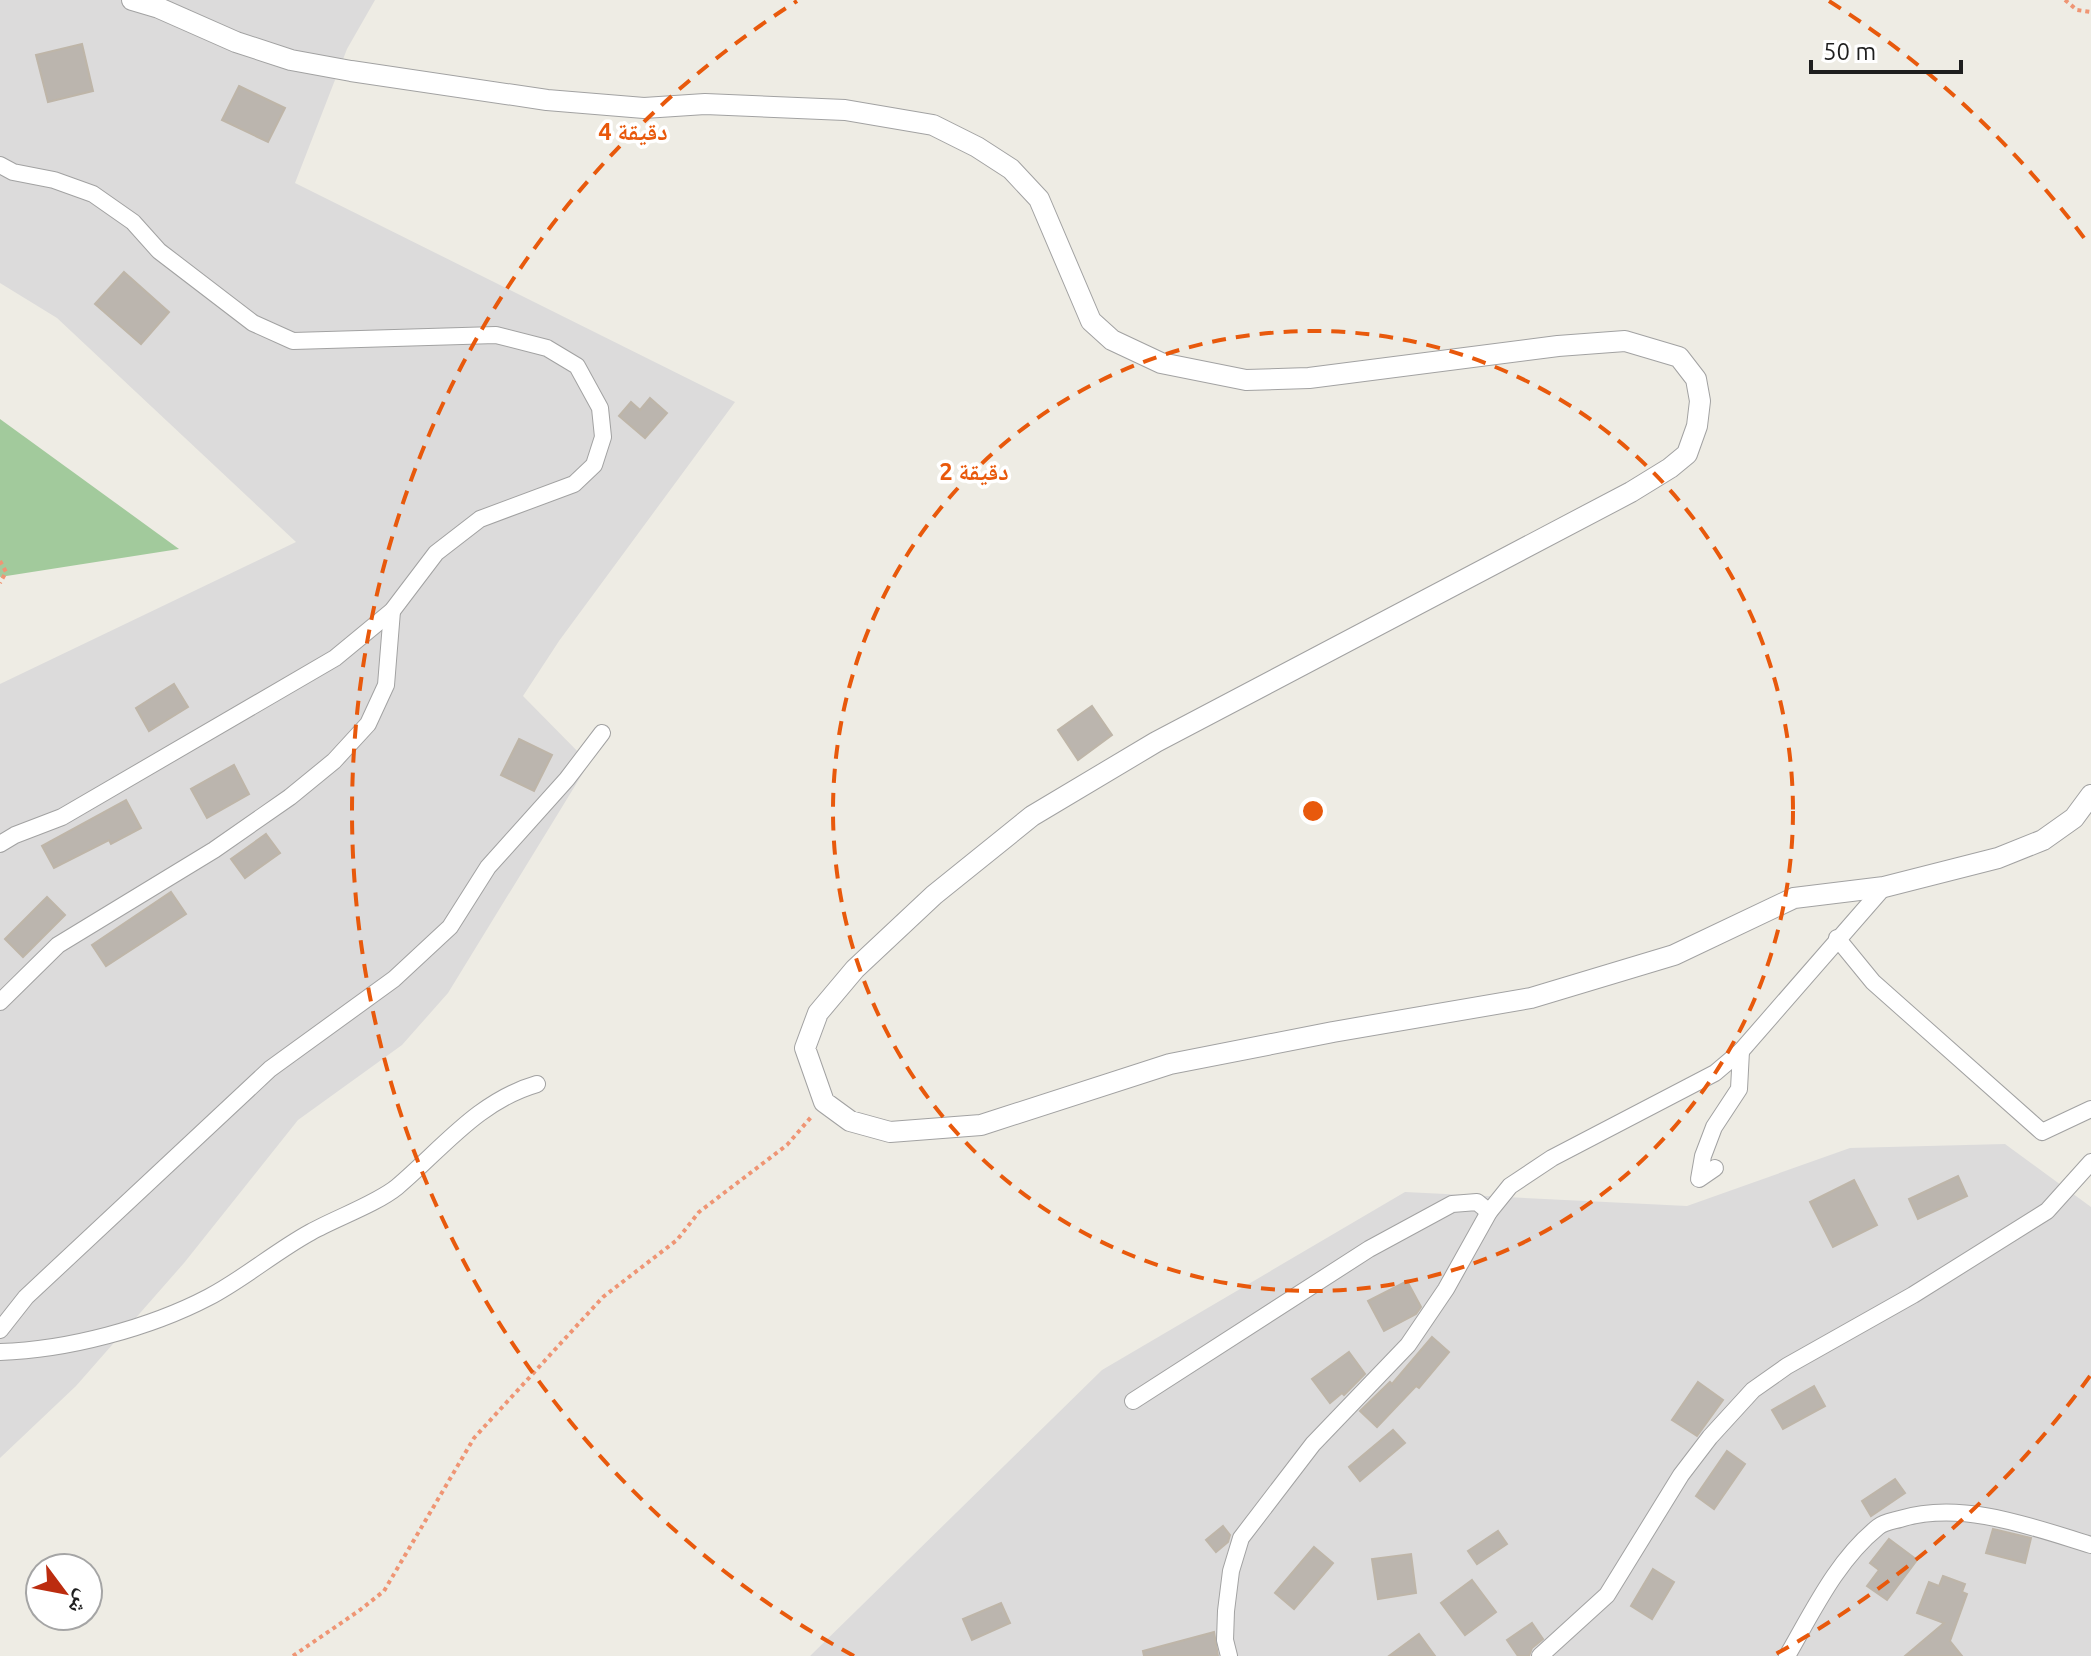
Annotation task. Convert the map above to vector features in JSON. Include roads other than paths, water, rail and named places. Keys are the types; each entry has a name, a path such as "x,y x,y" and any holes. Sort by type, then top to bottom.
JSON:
{"street":[{"path":"132,0 159,8 236,42 291,60 351,71 561,101 644,108 705,104 845,110 933,125 977,147 1011,169 1039,199 1091,321 1112,340 1161,363 1246,380 1309,378 1558,346 1625,341 1679,357 1696,379 1700,401 1697,426 1687,454 1670,468 1631,492 1156,742 1032,816 934,895 855,969 818,1013 805,1048 824,1102 850,1121 890,1132 981,1125 1170,1064 1531,998 1674,955 1794,898 1884,887 1998,858 2043,840 2074,818 2091,795"},
{"path":"0,165 13,172 54,180 93,194 133,222 159,251 253,323 293,341 496,335 547,348 577,366 600,408 603,437 594,465 574,484 480,519 436,553 392,611 335,658 62,817 0,844"},
{"path":"0,1002 58,945 214,850 290,797 334,761 368,724 386,685 392,611"},
{"path":"0,1330 26,1297 270,1069 394,979 450,927 488,867 567,779 602,733"},
{"path":"1229,1656 1225,1640 1226,1611 1231,1571 1241,1538 1313,1444 1408,1345 1446,1289 1489,1212 1510,1186 1552,1158 1715,1073 1741,1051 1884,887"},
{"path":"1837,938 1873,982 2042,1132 2091,1109"},
{"path":"1715,1168 1699,1179 1703,1156 1714,1127 1739,1089 1741,1051"},
{"path":"0,1352 25,1351 151,1324 210,1296 310,1232 395,1189 465,1124 491,1105 537,1084"},
{"path":"1540,1656 1607,1595 1681,1475 1710,1437 1753,1390 1787,1366 1913,1295 2047,1211 2091,1162"},
{"path":"1133,1401 1369,1249 1452,1204 1477,1202 1489,1212"},
{"path":"1787,1656 1849,1554 1881,1525 1918,1513 1960,1513 2033,1527 2091,1545"}]}
